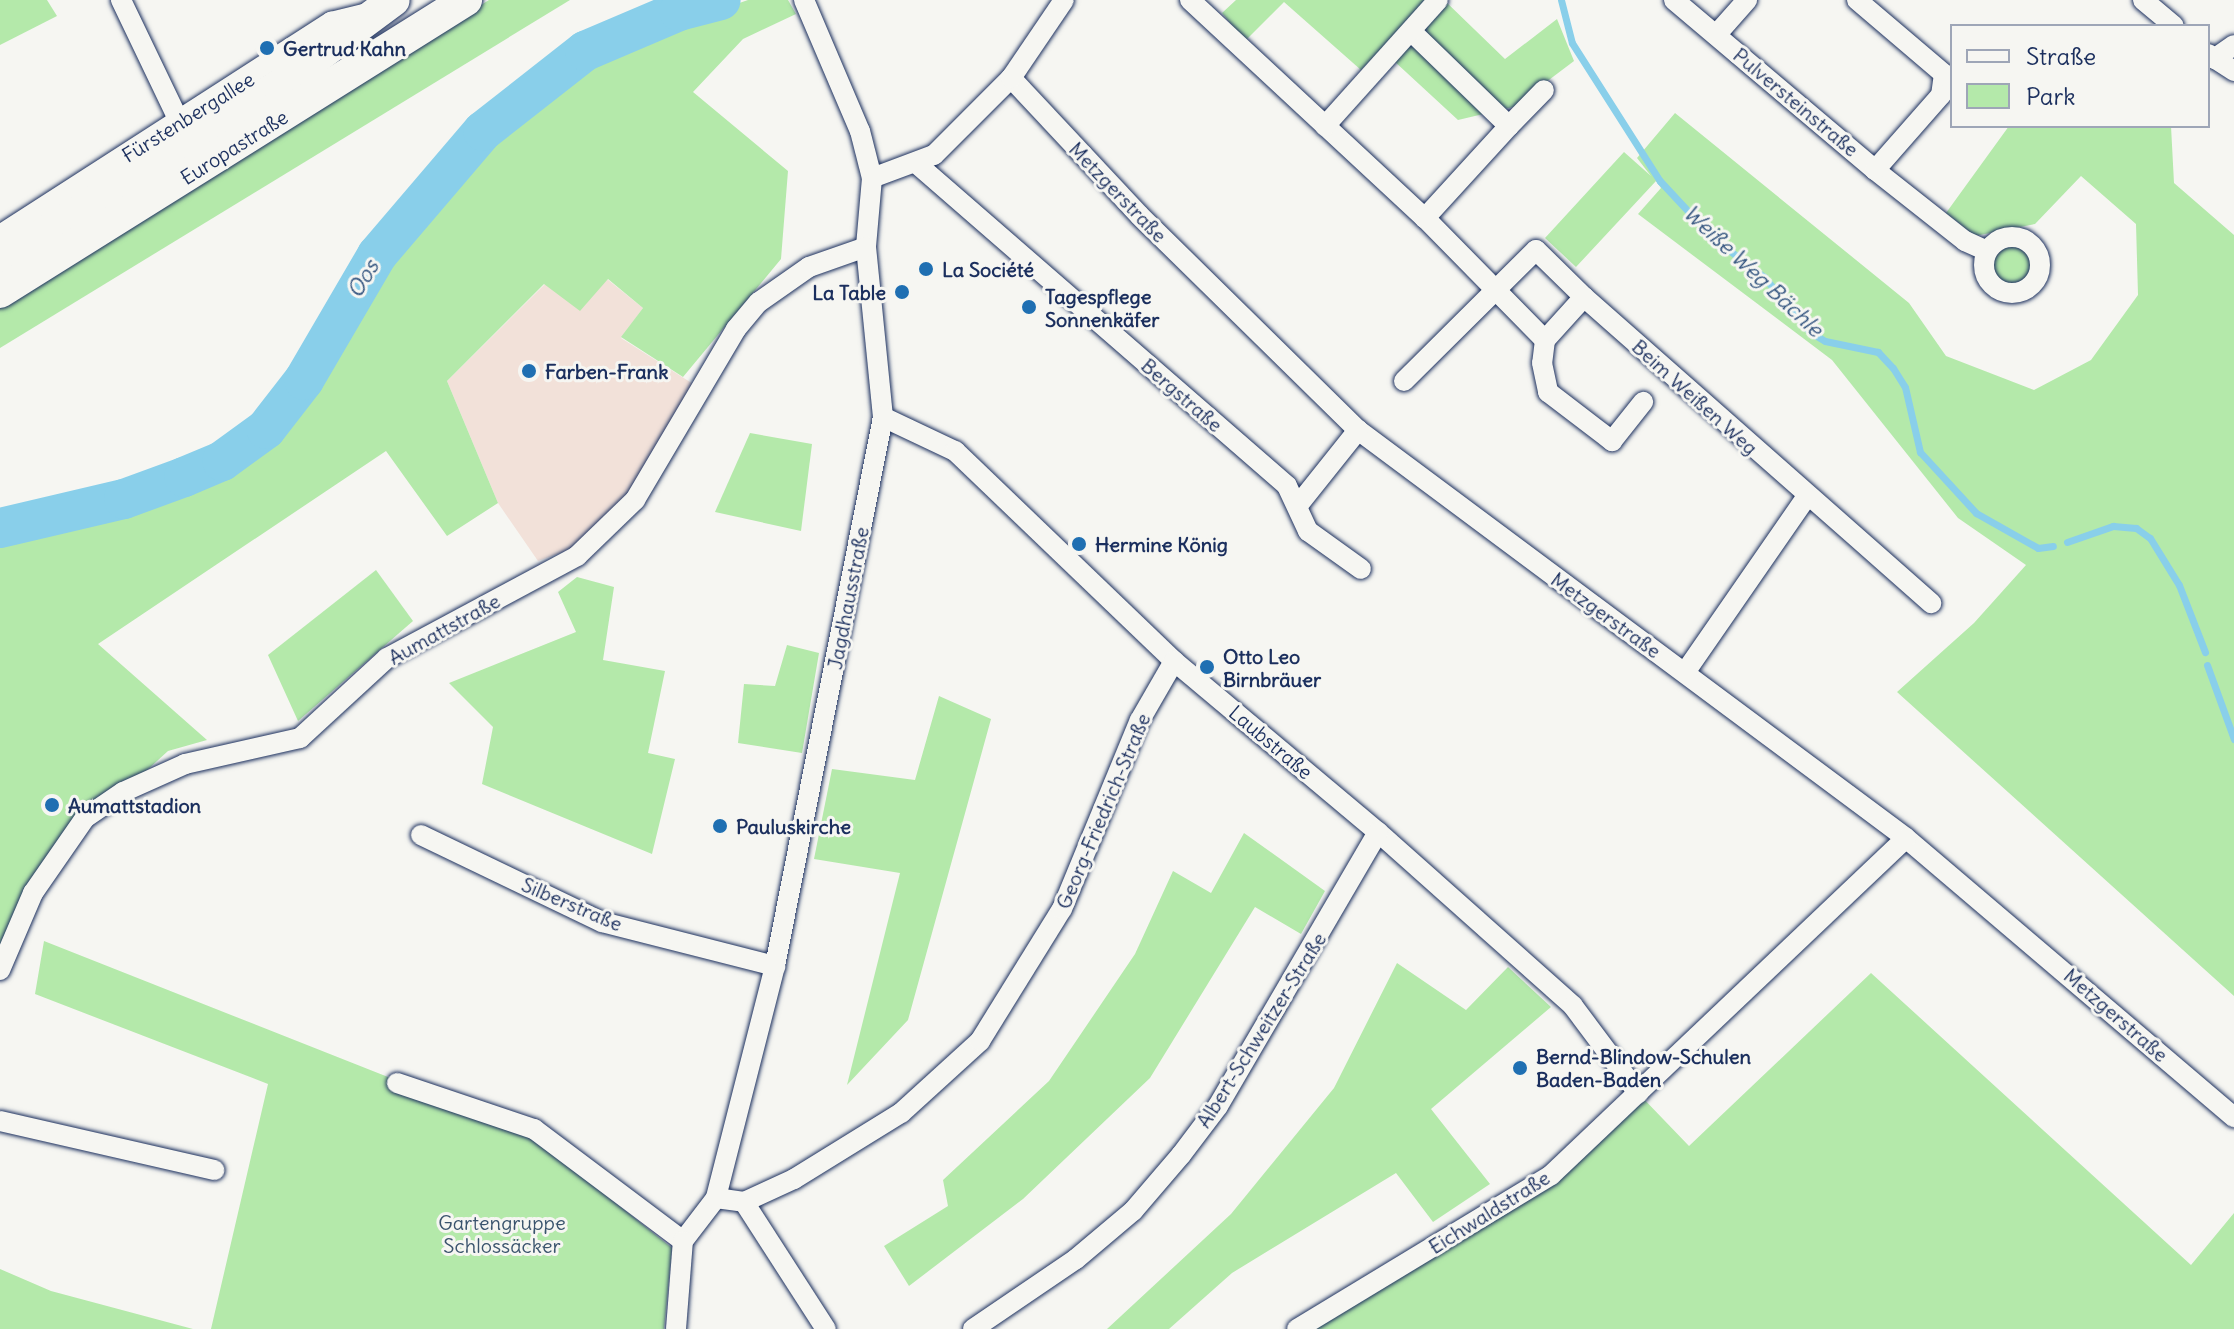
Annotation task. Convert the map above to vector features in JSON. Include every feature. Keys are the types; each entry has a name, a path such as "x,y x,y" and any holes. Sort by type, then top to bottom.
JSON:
{"main road":[{"name":"Europastraße","path":"0,292 466,0"},
{"name":"Europastraße","path":"0,261 278,86 387,6"}],"street":[{"path":"121,0 180,123"},
{"name":"Jagdhausstraße","path":"683,1241 716,1198 775,966 883,417 866,247 872,178 860,131 804,0"},
{"path":"872,178 917,164 934,155 1011,78 1064,0"},
{"path":"1190,0 1425,218 1497,287 1545,340 1584,297"},
{"path":"1325,126 1438,0"},
{"name":"Pulversteinstraße","path":"1674,0 1875,170 1965,241 1987,251"},
{"name":"Pulversteinstraße","path":"1716,35 1747,0"},
{"name":"Pulversteinstraße","path":"1857,0 1944,74 1941,95 1875,170"},
{"path":"2143,0 2172,24"},
{"name":"Fürstenbergallee","path":"0,235 353,12 387,6"},
{"path":"1412,32 1509,126"},
{"path":"2211,56 2234,45"},
{"path":"2211,56 2234,71"},
{"name":"Metzgerstraße","path":"1011,78 1139,215 1358,430 1686,671 1906,838 2234,1117"},
{"path":"1425,218 1544,90"},
{"name":"Bergstraße","path":"917,164 1287,486 1299,504 1308,531 1361,569"},
{"name":"Aumattstraße","path":"0,970 33,893 85,818 123,792 185,764 300,738 387,658 580,554 635,500 736,329 759,302 809,267 866,247"},
{"name":"Beim Weißen Weg","path":"1404,381 1536,250 1806,498 1931,603"},
{"name":"Beim Weißen Weg","path":"1545,340 1542,363 1548,392 1612,441 1643,402"},
{"name":"Laubstraße","path":"883,417 955,451 1174,661 1378,832 1573,1006 1638,1093"},
{"path":"1299,504 1358,430"},
{"path":"1686,671 1806,498"},
{"name":"Georg-Friedrich-Straße","path":"744,1202 794,1179 901,1113 980,1041 1062,909 1140,720 1174,661"},
{"name":"Albert-Schweitzer-Straße","path":"973,1329 1076,1259 1133,1211 1181,1155 1218,1106 1378,832"},
{"name":"Silberstraße","path":"421,835 602,922 775,966"},
{"name":"Eichwaldstraße","path":"1297,1329 1551,1175 1906,838"},
{"path":"397,1083 534,1129 683,1241 676,1329"},
{"path":"0,1121 214,1170"},
{"path":"716,1198 744,1202 826,1329"}],"shaded area":[{"path":"607,279 643,308 621,338 701,389 601,538 538,561 498,503 447,381 545,284"}],"green space":[{"path":"0,0 47,0 57,16 0,45"},
{"path":"489,0 570,0 0,348 0,306"},
{"path":"748,0 788,0 796,14 743,39 693,92 788,171 781,259 683,377 621,337 643,308 608,279 580,311 544,284 447,381 498,503 447,536 386,451 98,644 207,740 168,751 123,792 85,818 0,970 0,538 192,485 281,430 345,347 399,252 489,140 573,73 659,31"},
{"path":"1236,0 1444,0 1505,59 1557,19 1574,61 1513,107 1458,120 1381,49 1361,70 1284,2 1245,41 1222,13"},
{"path":"1675,113 1909,303 1946,356 2034,390 2091,360 2138,295 2136,224 2081,176 2035,224 1975,236 1946,213 2008,128 2171,128 2174,183 2234,235 2234,996 1897,692 1974,623 2026,565 1958,518 1832,360 1638,214 1661,188 1656,181 1576,267 1545,238 1624,152 1651,176 1637,158"},
{"path":"2012,237 2032,245 2040,265 2032,285 2012,293 1992,285 1984,265 1992,245"},
{"path":"750,433 812,444 801,531 715,512"},
{"path":"376,570 413,621 298,721 268,655"},
{"path":"577,577 614,587 603,660 665,671 648,753 675,759 652,854 482,784 493,727 449,683 576,632 558,592"},
{"path":"787,645 819,653 802,753 738,743 744,684 775,686"},
{"path":"939,696 991,719 908,1020 847,1085 900,873 814,859 832,769 915,780"},
{"path":"1244,833 1325,891 1301,934 1255,907 1150,1078 1023,1199 909,1286 884,1246 948,1206 943,1180 1049,1081 1135,954 1173,871 1211,893"},
{"name":"Gartengruppe Schlossäcker","path":"44,941 527,1132 672,1248 664,1329 211,1329 268,1084 35,994"},
{"path":"1397,963 1466,1010 1508,967 1551,1007 1431,1109 1490,1184 1433,1222 1396,1173 1232,1273 1169,1329 1107,1329 1231,1214 1334,1088"},
{"path":"1871,973 2191,1265 2234,1213 2234,1329 1297,1329 1551,1175 1638,1093 1689,1146"},
{"path":"0,1269 51,1291 193,1329 0,1329"}],"waterway":[{"name":"Oos","path":"0,528 124,499 184,477 222,461 266,429 304,380 377,255 483,131 585,51 679,11 721,0"},
{"name":"Weiße Weg Bächle","path":"1561,0 1572,43 1660,181 1712,237 1764,277 1810,332 1825,341 1878,352 1905,387 1920,452 1976,513 2038,548 2053,546"},
{"name":"Weiße Weg Bächle","path":"2067,542 2113,526 2136,528 2150,538 2179,585 2205,652"},
{"name":"Weiße Weg Bächle","path":"2207,665 2234,739"}],"place":[{"name":"Gertrud Kahn","path":"267,48"},
{"name":"La Société","path":"926,269"},
{"name":"La Table","path":"902,292"},
{"name":"Tagespflege Sonnenkäfer","path":"1029,307"},
{"name":"Farben-Frank","path":"529,371"},
{"name":"Hermine König","path":"1079,544"},
{"name":"Otto Leo Birnbräuer","path":"1207,667"},
{"name":"Aumattstadion","path":"52,805"},
{"name":"Pauluskirche","path":"720,826"},
{"name":"Bernd-Blindow-Schulen Baden-Baden","path":"1520,1068"}]}
